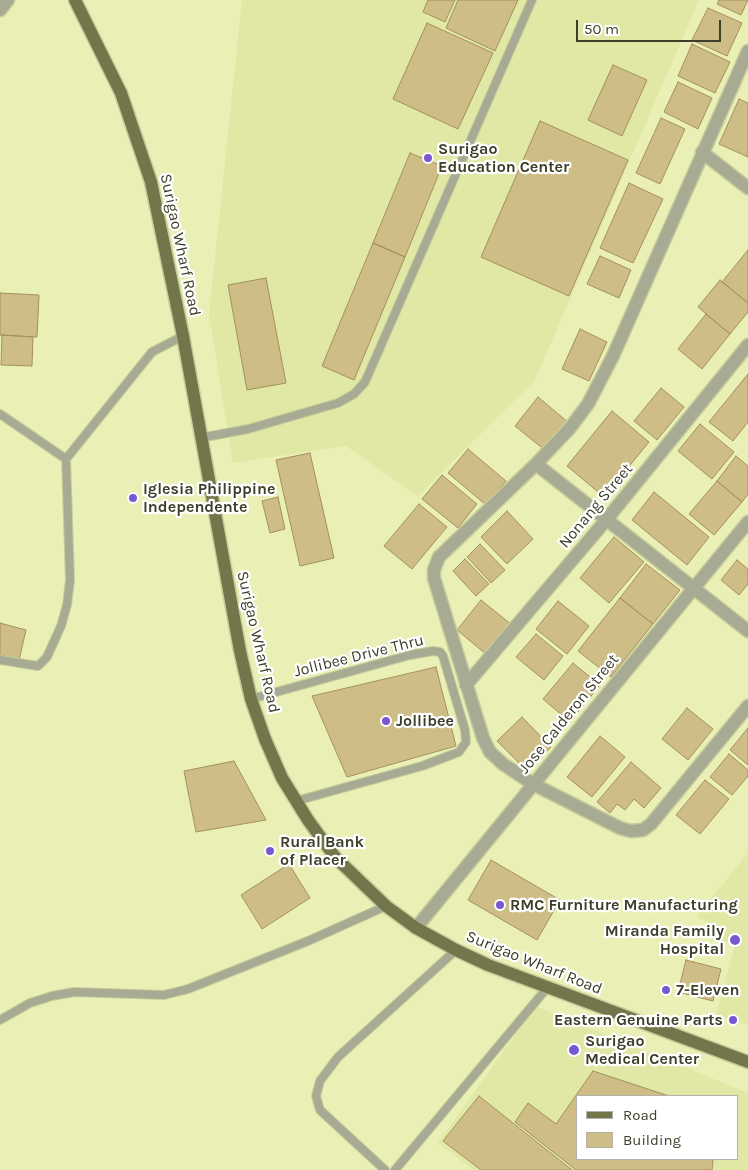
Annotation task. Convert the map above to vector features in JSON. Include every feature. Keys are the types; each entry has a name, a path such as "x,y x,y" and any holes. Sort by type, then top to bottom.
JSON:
{"main road":[{"name":"Surigao Wharf Road","path":"75,0 121,93 138,138 156,199 183,336 240,651 251,700 268,747 282,778 336,857 386,906 416,928 488,965 748,1062"}],"street":[{"path":"0,10 8,0"},
{"path":"748,51 602,380 588,404 570,428 536,464 439,557 436,563 434,578 466,686 483,738 490,752 502,764 533,784 620,828 631,831 643,830 651,824 748,706"},
{"path":"702,152 746,182"},
{"name":"Nonang Street","path":"466,686 607,519 748,346"},
{"path":"536,464 748,631"},
{"name":"Jose Calderon Street","path":"416,928 748,522"}],"lane":[{"path":"200,438 248,429 338,404 354,394 365,382 532,0"},
{"path":"0,660 38,666 47,657 61,626 67,605 70,580 66,459 152,352 183,336"},
{"path":"0,414 66,459"},
{"name":"Jollibee Drive Thru","path":"251,700 410,655 433,651 443,656 465,730 466,742 459,752 422,766 296,800"},
{"path":"0,1020 30,1003 74,992 155,995 188,989 308,941 386,906"},
{"path":"385,1170 320,1110 316,1096 320,1081 338,1057 456,950"},
{"path":"395,1170 547,988"}],"shaded area":[{"name":"Surigao Education Center","path":"242,0 699,0 535,380 418,496 346,446 233,463 209,315"},
{"name":"Miranda Family Hospital","path":"748,853 748,1025 716,1015 735,945 708,936 710,923 696,917"},
{"name":"Surigao Medical Center","path":"536,1006 748,1093 748,1170 474,1170 438,1143"}],"building":[{"path":"428,0 455,0 445,22 423,12"},
{"path":"458,0 518,0 495,51 446,28"},
{"path":"719,0 748,0 741,15 717,4"},
{"path":"708,8 742,23 727,56 692,40"},
{"path":"427,23 493,53 458,129 393,99"},
{"path":"692,44 730,62 715,93 678,76"},
{"path":"613,65 647,80 622,136 588,120"},
{"path":"678,82 712,98 698,129 664,112"},
{"path":"739,99 748,103 748,157 719,144"},
{"path":"661,118 685,129 660,184 636,173"},
{"path":"540,121 628,160 569,296 481,257"},
{"path":"410,153 442,166 405,257 373,243"},
{"path":"629,183 663,199 633,263 600,248"},
{"path":"373,243 405,257 354,380 322,366"},
{"path":"748,250 748,303 722,282"},
{"path":"600,256 631,270 619,298 587,284"},
{"path":"266,278 286,383 247,390 228,285"},
{"path":"720,280 748,303 748,312 730,334 698,307"},
{"path":"0,293 39,295 37,337 0,335"},
{"path":"706,314 730,334 702,369 678,349"},
{"path":"580,329 607,342 589,381 562,369"},
{"path":"2,335 33,337 32,366 1,365"},
{"path":"748,374 748,422 733,441 709,422"},
{"path":"661,388 684,407 657,440 634,421"},
{"path":"538,397 569,423 546,451 515,426"},
{"path":"612,411 649,442 604,497 567,466"},
{"path":"700,424 734,452 712,479 678,451"},
{"path":"468,449 506,481 486,505 448,473"},
{"path":"310,453 334,558 300,566 276,460"},
{"path":"736,456 748,466 748,494 742,502 717,481"},
{"path":"442,475 477,504 458,528 422,499"},
{"path":"717,481 742,502 714,535 689,514"},
{"path":"654,492 709,537 687,565 632,520"},
{"path":"278,497 285,529 270,533 262,501"},
{"path":"419,504 447,527 412,569 384,546"},
{"path":"507,511 533,539 507,564 481,537"},
{"path":"614,537 644,562 609,603 580,578"},
{"path":"480,544 505,570 491,583 467,557"},
{"path":"465,559 489,584 476,596 453,571"},
{"path":"737,560 748,569 748,584 739,595 721,580"},
{"path":"646,564 680,590 653,624 620,598"},
{"path":"620,598 653,624 611,677 578,651"},
{"path":"481,600 512,625 487,655 457,630"},
{"path":"558,601 589,626 567,654 536,629"},
{"path":"0,623 26,630 19,660 0,655"},
{"path":"536,634 563,656 544,680 516,657"},
{"path":"573,663 600,685 570,722 543,699"},
{"name":"Jollibee","path":"436,667 456,746 347,777 312,696"},
{"path":"687,708 713,729 688,760 662,739"},
{"path":"522,717 551,747 527,771 497,741"},
{"path":"748,728 748,765 730,750"},
{"path":"600,736 625,757 592,797 567,777"},
{"path":"729,754 748,770 748,776 732,795 710,777"},
{"path":"234,761 266,820 196,832 184,771"},
{"path":"631,762 661,788 644,808 634,799 625,810 617,804 610,813 597,802"},
{"path":"705,780 729,799 700,834 676,815"},
{"path":"491,860 560,900 537,940 468,900"},
{"path":"289,864 310,898 262,929 241,895"},
{"path":"686,960 721,969 713,1001 678,992"},
{"path":"593,1071 666,1095 576,1095"},
{"path":"576,1095 576,1160 713,1160 712,1170 576,1170 515,1122 528,1103 556,1124"},
{"path":"479,1096 572,1170 481,1170 443,1141"}],"place":[{"name":"Surigao Education Center","path":"428,158"},
{"name":"Iglesia Philippine Independente","path":"133,498"},
{"name":"Jollibee","path":"386,721"},
{"name":"Rural Bank of Placer","path":"270,851"},
{"name":"RMC Furniture Manufacturing","path":"500,905"},
{"name":"Miranda Family Hospital","path":"735,940"},
{"name":"7-Eleven","path":"666,990"},
{"name":"Eastern Genuine Parts","path":"733,1020"},
{"name":"Surigao Medical Center","path":"574,1050"}]}
